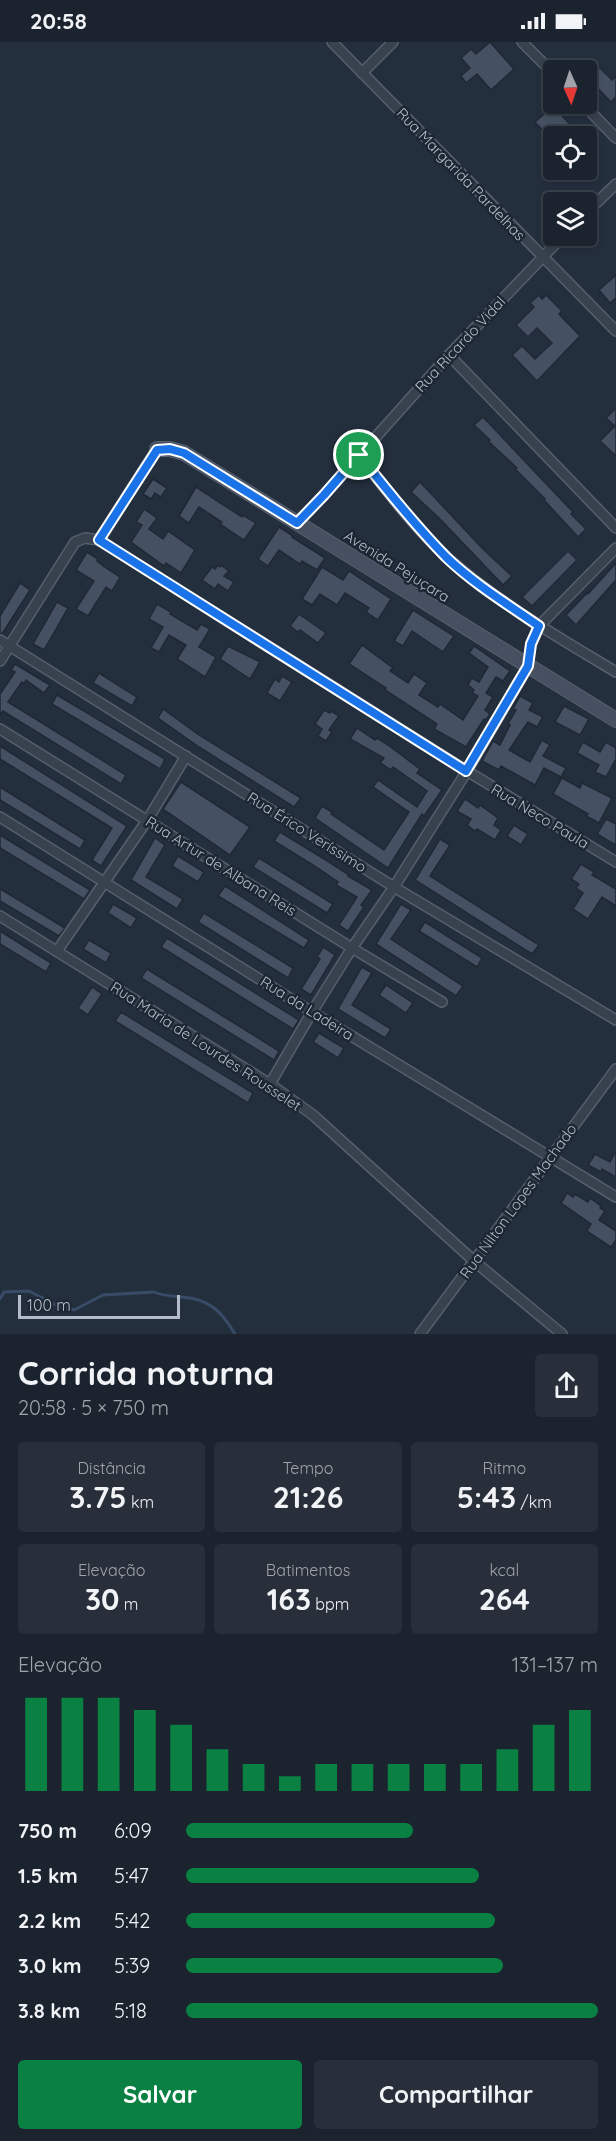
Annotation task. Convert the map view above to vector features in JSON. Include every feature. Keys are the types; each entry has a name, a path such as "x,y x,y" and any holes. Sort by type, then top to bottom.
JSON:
{"street":[{"name":"Rua Margarida Pardelhas","path":"332,42 616,331"},
{"path":"362,73 393,42"},
{"path":"522,42 543,63"},
{"path":"593,114 616,138"},
{"path":"597,202 616,184"},
{"name":"Rua Ricardo Vidal","path":"297,523 449,355 553,246"},
{"path":"449,355 616,528"},
{"name":"Avenida Pejuçara","path":"157,450 170,449 184,453 616,720"},
{"path":"0,661 75,542 85,538 99,540 157,450"},
{"path":"359,455 404,511 448,558 489,592 539,626 616,672"},
{"name":"Rua Neco Paula","path":"99,540 466,771 616,862"},
{"path":"270,1084 352,948 394,887 466,771 528,666 531,644 539,626 616,548"},
{"name":"Rua Érico Veríssimo","path":"0,640 394,887 616,1020"},
{"name":"Rua Artur de Albana Reis","path":"0,729 442,1002"},
{"path":"57,951 106,883 186,756"},
{"name":"Rua da Ladeira","path":"0,817 312,1012 616,1197"},
{"name":"Rua Maria de Lourdes Rousselet","path":"0,916 270,1084 313,1115 474,1261 562,1334"},
{"name":"Rua Nilton Lopes Machado","path":"420,1334 616,1069"}],"building":[{"path":"490,42 514,69 491,90 477,74 466,83 461,76 470,68 461,58 471,49 476,54"},
{"path":"597,65 612,80 616,76 616,97 611,102 597,87"},
{"path":"544,114 560,114 571,126 543,126 543,131 535,122"},
{"path":"616,275 616,298 610,303 599,290"},
{"path":"539,295 542,299 546,295 562,311 559,314 580,336 537,381 512,355 522,346 535,359 552,343 537,328 528,337 516,325 534,307 530,303"},
{"path":"616,408 616,456 600,441 615,426 606,418"},
{"path":"483,417 573,512 571,514 586,529 578,537 515,469 517,468 474,425"},
{"path":"153,479 167,488 161,497 155,493 151,499 143,494"},
{"path":"420,482 483,549 512,576 503,585 411,492"},
{"path":"196,487 242,517 243,515 256,523 244,540 199,507 189,523 179,516"},
{"path":"144,509 157,518 149,529 163,539 168,531 195,550 181,573 166,563 164,566 131,542 142,525 136,522"},
{"path":"279,527 325,558 317,570 302,561 300,564 279,550 268,566 258,559"},
{"path":"568,551 577,560 532,606 522,597"},
{"path":"87,552 120,577 112,591 106,587 88,616 76,609 94,581 76,570"},
{"path":"616,563 616,580 576,625 566,615"},
{"path":"218,565 229,571 224,576 234,582 228,591 218,584 215,589 202,580 212,567 215,569"},
{"path":"322,567 343,580 349,571 391,599 378,620 366,612 369,608 345,593 337,605 320,594 312,605 302,599"},
{"path":"20,583 30,590 2,634 0,633 0,616"},
{"path":"57,602 68,608 44,650 33,644"},
{"path":"157,604 197,630 201,624 210,629 199,647 216,657 205,677 177,659 186,645 169,635 159,652 151,648 163,627 149,619"},
{"path":"413,610 454,636 443,652 412,631 403,646 394,641"},
{"path":"299,614 326,633 318,643 290,626"},
{"path":"362,645 393,668 390,671 408,683 414,674 427,683 419,695 438,707 440,704 463,720 478,696 472,693 474,690 468,685 472,678 479,682 488,667 469,653 474,646 510,671 503,681 496,677 486,693 493,697 485,710 490,714 486,720 484,719 466,747 434,729 437,724 349,664"},
{"path":"228,646 260,662 250,679 220,659"},
{"path":"15,664 50,685 44,693 26,680 24,684 22,682 8,702 126,775 121,784 3,711 0,715 0,694 15,672 11,670"},
{"path":"99,673 137,697 132,706 93,683"},
{"path":"282,676 292,682 280,701 267,693 275,679 279,682"},
{"path":"57,695 165,759 160,769 52,704"},
{"path":"520,696 533,703 529,710 543,717 537,727 528,722 509,750 530,762 542,740 550,745 543,756 566,768 561,777 544,768 535,785 501,766 499,770 482,761 493,741 500,745"},
{"path":"564,706 589,719 580,735 555,722"},
{"path":"163,709 199,735 301,798 294,807 199,747 158,718"},
{"path":"324,710 339,716 329,730 332,732 326,741 318,736 322,729 315,724"},
{"path":"357,728 375,740 377,738 388,745 420,769 417,773 442,790 424,816 422,814 388,868 315,818 322,806 384,850 409,812 373,787 378,780 417,807 427,791 393,767 391,770 380,763 384,758 350,739"},
{"path":"583,742 600,752 606,742 616,748 616,759 606,777 595,772 599,765 577,753"},
{"path":"0,746 127,826 101,866 92,860 112,828 0,759"},
{"path":"562,778 580,788 582,783 612,798 599,823 553,794"},
{"path":"181,782 250,827 230,855 163,809"},
{"path":"0,787 85,840 80,849 0,800"},
{"path":"465,799 478,808 480,805 498,818 494,825 501,830 495,840 467,825 471,819 457,811"},
{"path":"606,819 616,824 616,845 597,834"},
{"path":"514,825 528,834 521,845 507,836"},
{"path":"280,832 372,890 361,905 364,907 348,931 339,925 357,897 336,885 338,882 316,867 274,841"},
{"path":"0,835 90,890 84,899 0,848"},
{"path":"155,838 165,845 146,877 183,899 177,909 131,880"},
{"path":"440,839 450,845 430,876 539,945 532,954 415,880"},
{"path":"178,856 204,872 198,882 172,866"},
{"path":"259,858 333,904 327,913 253,867"},
{"path":"581,864 594,872 592,875 616,889 616,906 602,897 588,919 573,909 583,893 576,888 579,884 571,879"},
{"path":"225,886 309,940 304,948 218,896"},
{"path":"0,889 65,928 59,936 0,901"},
{"path":"113,904 137,918 131,928 108,913"},
{"path":"401,904 411,910 391,939 463,986 456,996 376,944"},
{"path":"204,913 293,968 288,978 198,922"},
{"path":"425,922 482,958 477,967 419,931"},
{"path":"0,931 51,963 46,972 0,944"},
{"path":"167,938 299,1020 293,1029 161,947"},
{"path":"89,940 111,953 106,963 83,949"},
{"path":"323,947 335,955 311,995 301,989 320,959 317,957"},
{"path":"362,967 372,973 352,1005 391,1029 385,1038 338,1009"},
{"path":"147,969 279,1051 274,1060 141,978"},
{"path":"386,985 413,1003 406,1013 379,995"},
{"path":"92,987 102,994 88,1015 78,1008"},
{"path":"121,1012 253,1093 248,1103 115,1021"},
{"path":"319,1033 344,1048 338,1058 313,1042"},
{"path":"616,1151 616,1177 602,1169 601,1172 588,1165 595,1154 610,1162"},
{"path":"567,1193 573,1197 575,1194 588,1202 590,1198 601,1206 600,1208 605,1211 599,1220 616,1231 616,1240 611,1247 587,1231 591,1224 561,1203"}],"waterway":[{"path":"0,1299 4,1292 29,1291 58,1306 74,1310 103,1295 154,1292 192,1298 208,1304 220,1313 235,1334"}],"route":[{"path":"170,449 184,453 297,523 359,455 404,511 448,558 489,592 539,626 531,644 528,666 466,771 99,540 157,450 170,449"}]}
